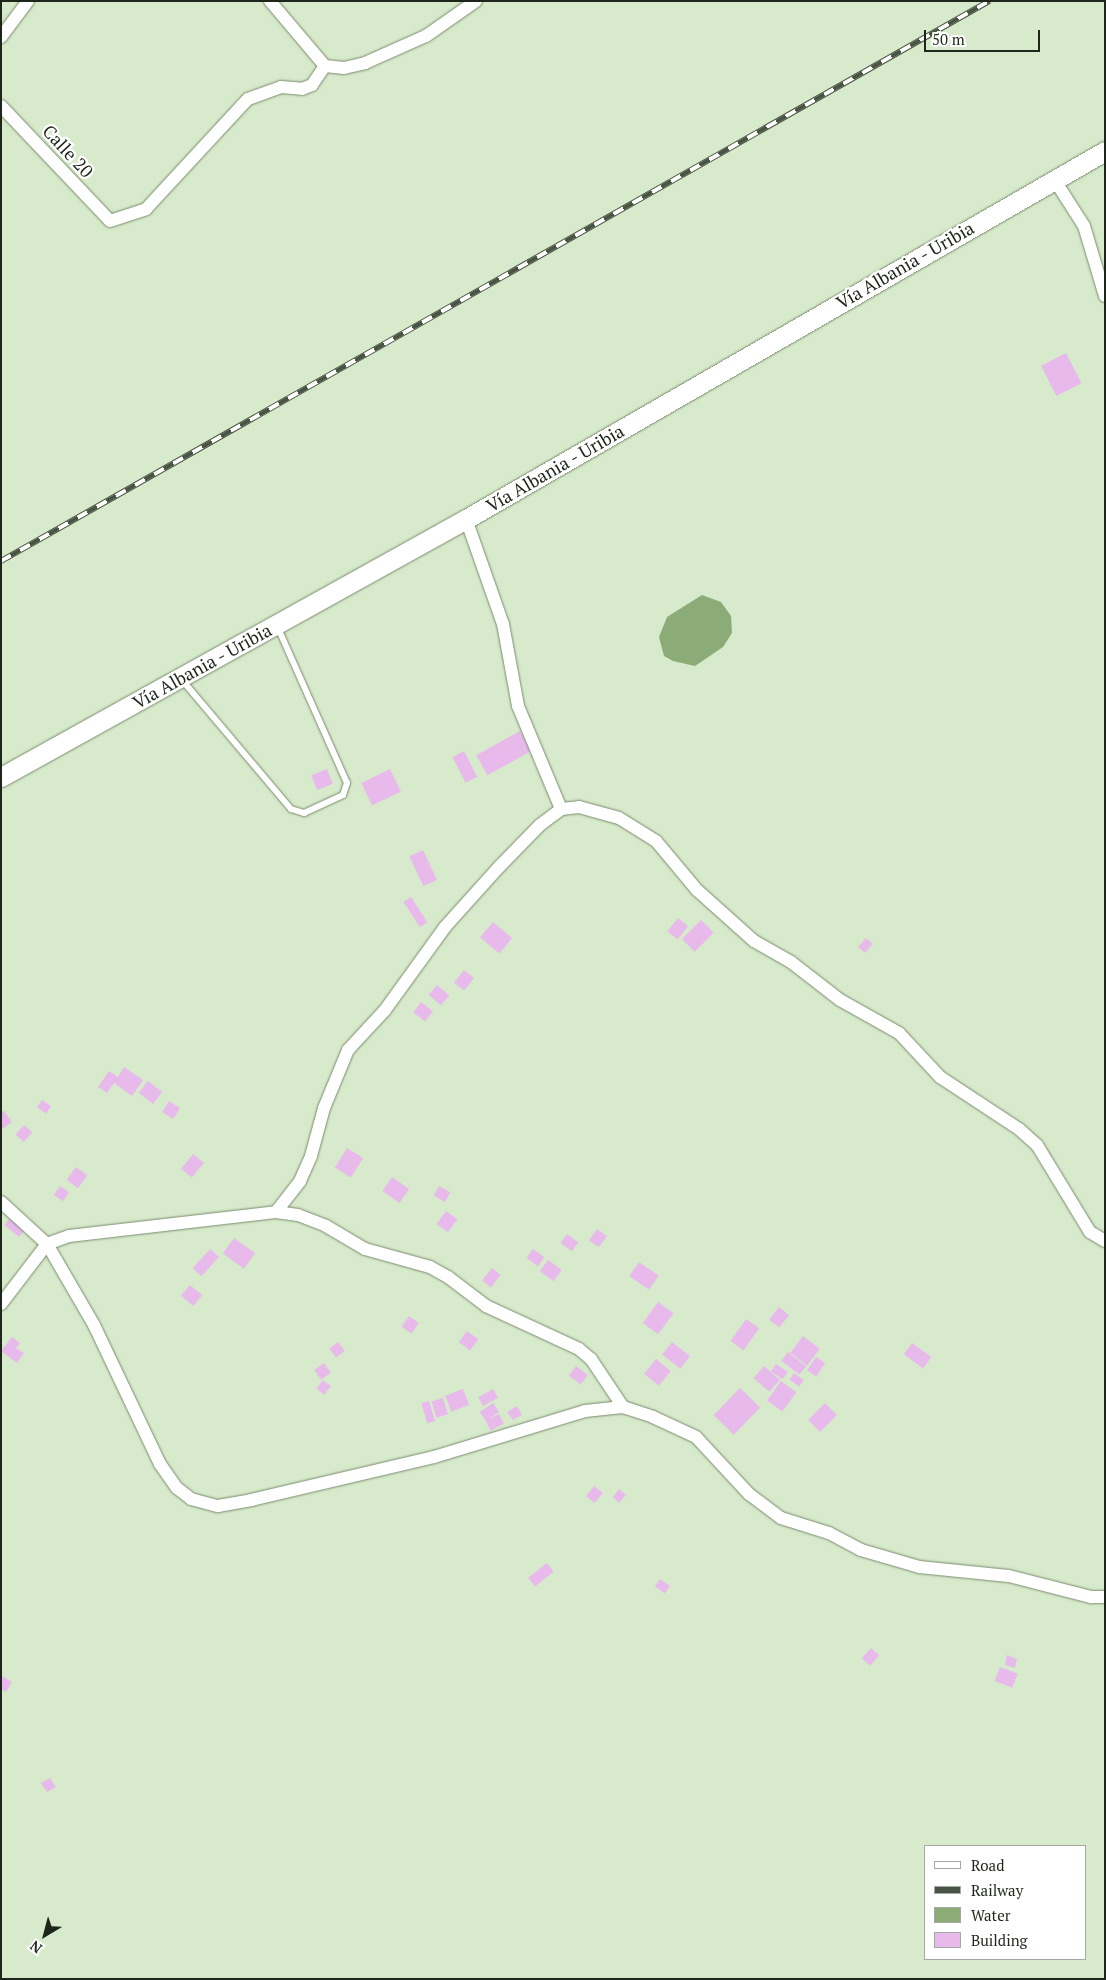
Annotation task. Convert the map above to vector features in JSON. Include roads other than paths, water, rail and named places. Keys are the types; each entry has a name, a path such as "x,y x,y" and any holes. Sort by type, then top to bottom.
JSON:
{"main road":[{"name":"Vía Albania - Uribia","path":"1,777 466,519 1105,151"}],"street":[{"path":"1,37 28,1"},
{"path":"271,2 325,66 344,68 365,63 426,36 476,1"},
{"name":"Calle 20","path":"1,106 110,221 146,209 248,100 281,87 302,89 312,85 325,66"},
{"path":"1054,179 1084,226 1105,296"},
{"path":"466,519 503,624 518,706 561,809"},
{"path":"276,1212 300,1181 311,1156 324,1108 348,1050 385,1010 445,927 540,824 561,809 579,806 619,818 656,841 703,896 754,942 791,962 840,1000 898,1034 940,1077 1019,1129 1037,1145 1090,1232 1105,1241"},
{"path":"1,1202 47,1244 94,1325 160,1464 177,1488 191,1499 218,1506 251,1500 434,1457 585,1411 622,1407 653,1417 696,1437 749,1494 781,1518 829,1534 861,1550 919,1567 1009,1576 1091,1597 1105,1597"},
{"path":"1,1304 47,1244 69,1236 276,1212 298,1215 326,1226 365,1249 430,1267 448,1277 486,1306 579,1349 591,1359 622,1407"}],"lane":[{"path":"179,677 291,809 304,813 343,795 347,783 277,625"}],"water":[{"path":"702,595 721,602 731,616 732,633 723,647 695,666 673,661 664,656 659,637 667,617"}],"railway":[{"path":"1,561 989,1"}]}
